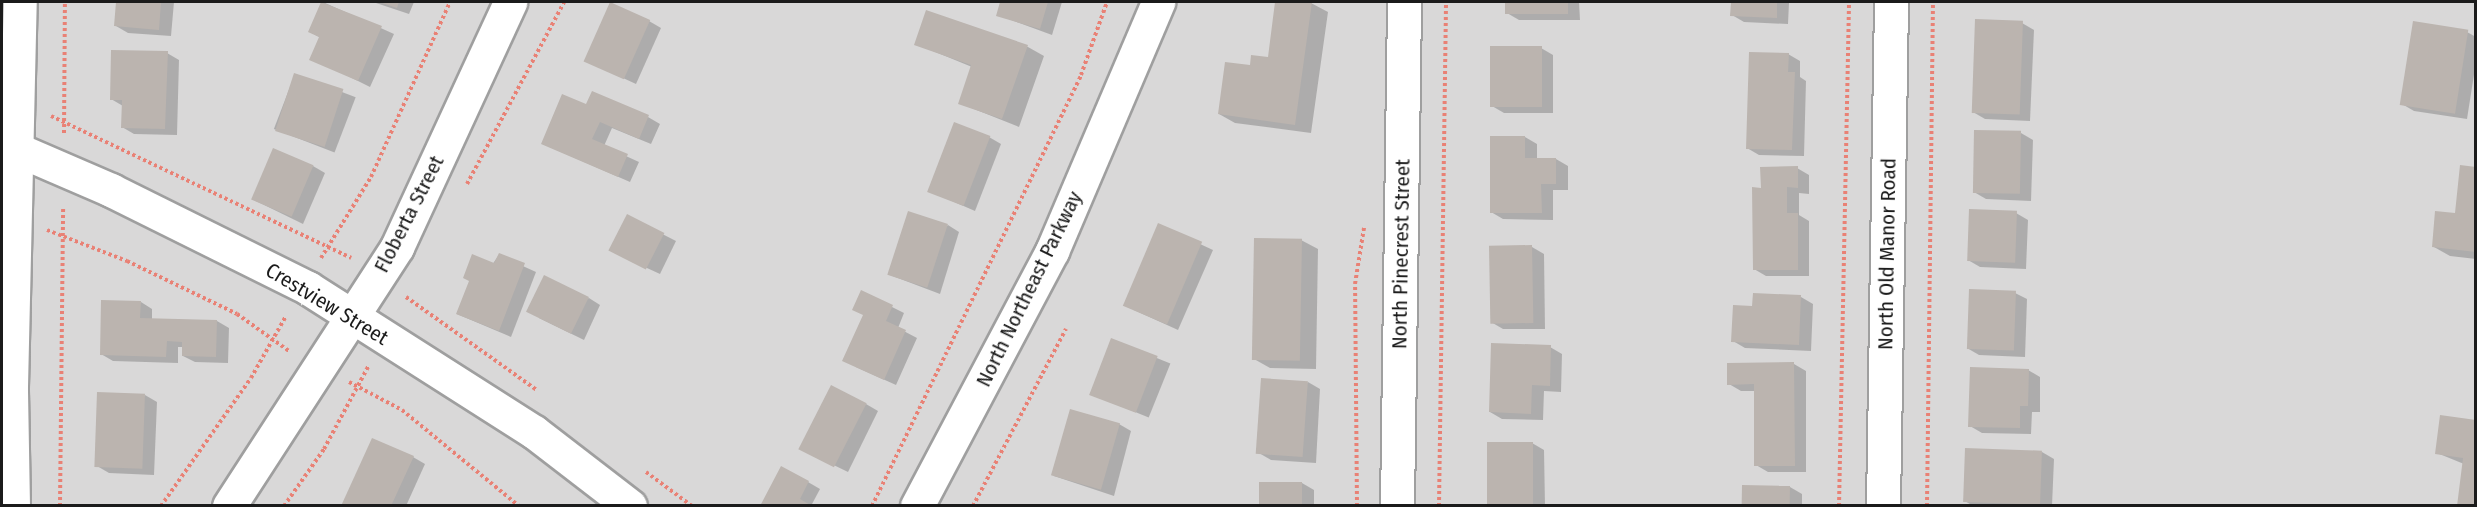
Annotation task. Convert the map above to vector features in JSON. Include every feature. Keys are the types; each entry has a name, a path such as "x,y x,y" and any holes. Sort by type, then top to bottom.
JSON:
{"street":[{"path":"13,506 15,218 9,146 20,2"},
{"name":"Floberta Street","path":"229,506 397,247 510,2"},
{"name":"North Northeast Parkway","path":"917,506 1052,251 1158,2"},
{"name":"North Pinecrest Street","path":"1397,506 1404,2"},
{"name":"North Old Manor Road","path":"1883,506 1891,2"},
{"name":"Crestview Street","path":"9,146 64,169 308,288 534,432 630,506"}],"path":[{"path":"60,506 65,2"},
{"path":"872,506 1081,75 1107,2"},
{"path":"1439,506 1446,2"},
{"path":"1839,506 1849,2"},
{"path":"1927,506 1933,2"},
{"path":"15,218 127,261 237,314 271,341 402,410 519,506"},
{"path":"1357,506 1355,284 1364,228"},
{"path":"973,506 1065,329"}],"shaded area":[{"path":"2,2 2475,2 2475,505 2,505"}],"building":[{"path":"116,2 161,2 159,30 114,26"},
{"path":"321,2 382,26 358,81 309,60 319,37 308,32"},
{"path":"379,2 399,2 397,8"},
{"path":"610,2 650,20 624,79 584,61"},
{"path":"1000,2 1048,2 1040,29 996,16"},
{"path":"1275,2 1312,2 1295,125 1218,114 1225,62 1250,65 1251,55 1268,57"},
{"path":"1505,2 1568,2 1568,14 1505,14"},
{"path":"1731,2 1777,2 1777,18 1730,16"},
{"path":"926,10 1028,45 1002,119 958,104 971,65 914,45"},
{"path":"1975,19 2023,21 2020,115 1972,113"},
{"path":"2413,21 2468,30 2455,114 2400,105"},
{"path":"1490,46 1542,46 1542,107 1490,107"},
{"path":"111,50 168,51 165,129 121,128 122,100 110,100"},
{"path":"1749,52 1789,53 1788,72 1795,72 1792,150 1746,149"},
{"path":"294,73 343,89 325,147 275,131"},
{"path":"592,91 649,115 639,139 600,122 592,139 628,154 618,177 541,144 562,94 586,104"},
{"path":"954,122 990,136 964,206 927,192"},
{"path":"1974,130 2021,131 2020,194 1973,193"},
{"path":"1490,136 1525,136 1525,158 1556,158 1556,184 1541,184 1542,213 1490,213"},
{"path":"273,148 314,165 292,217 251,200"},
{"path":"2460,165 2476,167 2476,252 2432,247 2435,211 2455,213"},
{"path":"1798,166 1798,188 1787,187 1787,213 1798,213 1798,270 1753,270 1752,187 1761,188 1760,167"},
{"path":"1969,209 2017,211 2015,263 1967,261"},
{"path":"908,211 948,224 927,288 887,275"},
{"path":"627,214 664,233 646,270 608,251"},
{"path":"1158,223 1202,242 1167,325 1123,306"},
{"path":"1254,238 1302,239 1300,361 1252,360"},
{"path":"1532,245 1533,323 1490,324 1489,246"},
{"path":"499,253 525,263 499,331 456,314 469,281 463,278 472,254 494,263"},
{"path":"544,275 589,297 571,334 526,312"},
{"path":"1969,289 2016,291 2014,351 1967,349"},
{"path":"861,290 893,305 886,321 906,330 884,380 842,361 863,315 852,310"},
{"path":"1753,293 1801,295 1799,345 1731,342 1733,305 1752,306"},
{"path":"101,300 141,301 140,318 217,320 216,357 182,356 182,342 167,341 166,357 100,355"},
{"path":"1111,338 1158,356 1136,413 1089,395"},
{"path":"1491,343 1551,345 1550,386 1532,385 1531,414 1489,412"},
{"path":"1794,362 1795,466 1754,466 1754,384 1727,385 1727,363"},
{"path":"1970,367 2029,369 2028,406 2020,406 2020,428 1968,427"},
{"path":"1261,378 1308,381 1303,457 1256,454"},
{"path":"831,385 867,403 834,467 798,449"},
{"path":"97,392 145,394 142,469 94,467"},
{"path":"1070,409 1120,423 1101,490 1051,475"},
{"path":"2440,415 2476,420 2476,506 2457,506 2463,458 2435,454"},
{"path":"372,438 414,456 391,506 341,506"},
{"path":"1487,442 1533,442 1533,506 1487,506"},
{"path":"1965,448 2042,451 2040,505 1963,502"},
{"path":"781,466 809,481 800,499 812,506 760,506"},
{"path":"1259,482 1302,482 1302,506 1259,506"},
{"path":"1742,485 1790,486 1790,506 1742,506"}]}
